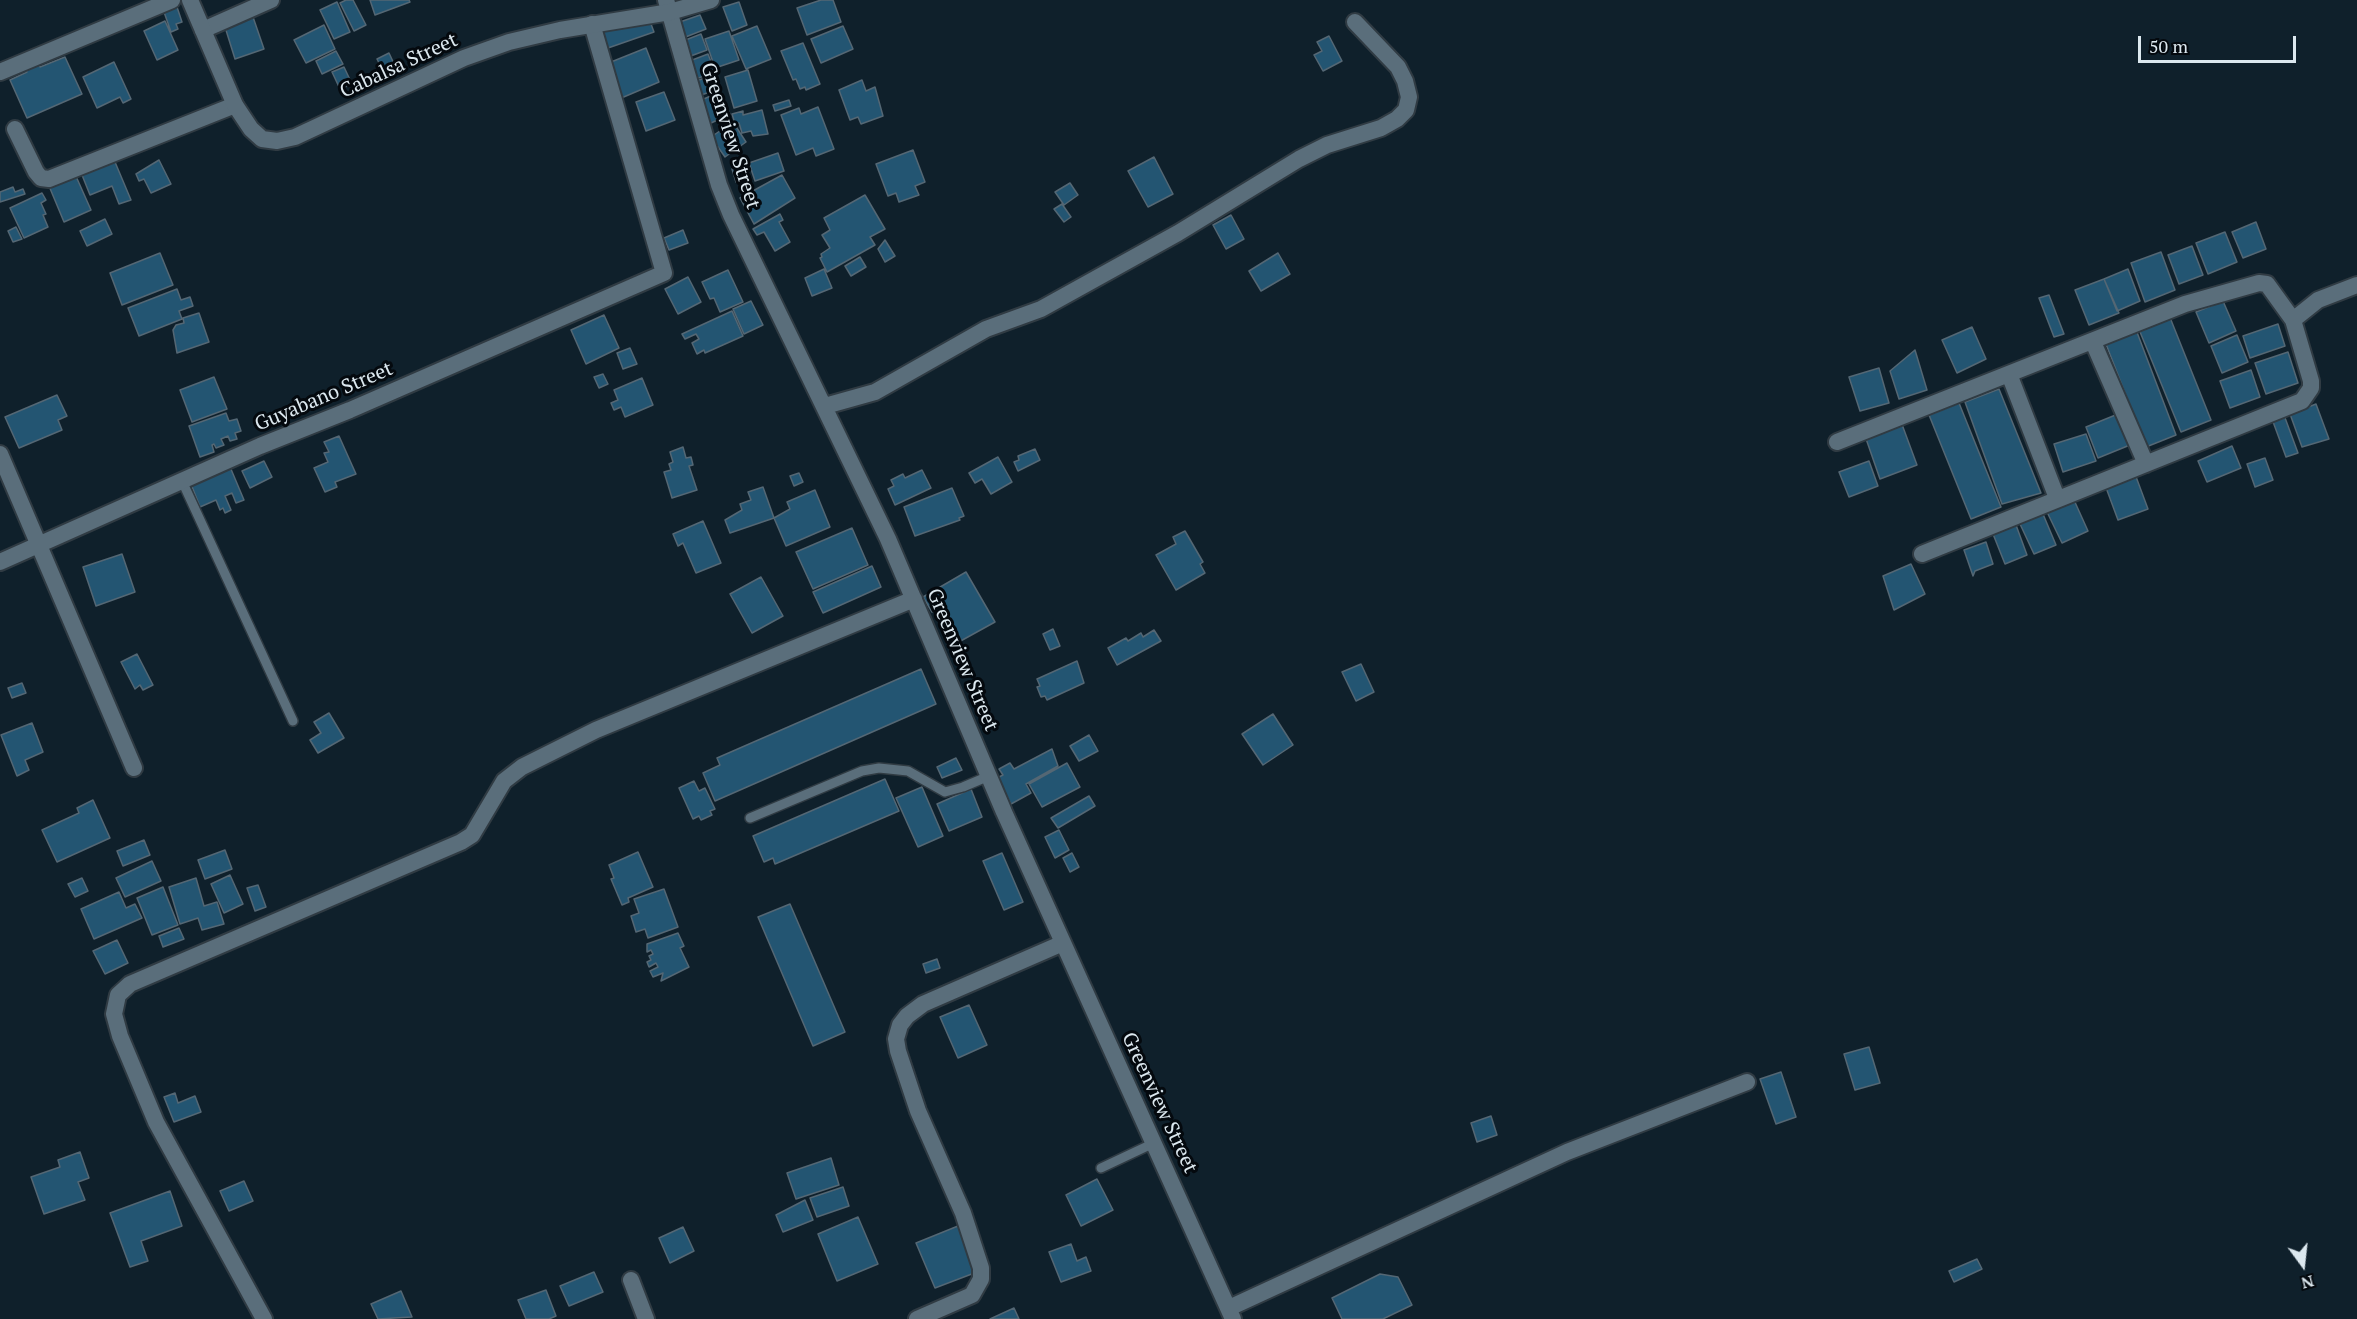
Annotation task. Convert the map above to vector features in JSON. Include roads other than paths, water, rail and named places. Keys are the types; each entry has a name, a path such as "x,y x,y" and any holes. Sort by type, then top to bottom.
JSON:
{"street":[{"path":"0,72 172,0"},
{"name":"Cabalsa Street","path":"190,0 235,105 251,129 262,139 277,141 320,126 464,58 509,42 668,6 711,0"},
{"path":"202,30 271,0"},
{"name":"Greenview Street","path":"668,6 719,185 825,406 914,600 1062,943 1231,1314"},
{"path":"825,406 874,392 986,329 1041,309 1178,233 1299,159 1327,145 1381,128 1397,119 1406,110 1409,97 1405,81 1398,67 1355,22"},
{"name":"Guyabano Street","path":"0,562 664,273 592,24"},
{"path":"15,129 36,172 41,178 49,179 235,105"},
{"path":"1837,442 2185,304 2262,282 2284,304 2293,320 2311,381 2307,396 2293,406 1922,554"},
{"path":"2293,320 2318,300 2357,285"},
{"path":"2092,342 2146,464"},
{"path":"2009,374 2058,498"},
{"path":"0,454 134,768"},
{"path":"264,1319 156,1122 120,1036 114,1014 117,995 130,984 461,842 472,835 484,818 493,796 504,781 532,762 596,730 914,600"},
{"path":"917,1319 972,1295 981,1279 981,1268 963,1213 918,1111 901,1061 896,1039 900,1025 923,1004 1062,943"},
{"path":"1231,1314 1567,1152 1747,1082"},
{"path":"631,1280 646,1319"}],"lane":[{"path":"182,482 293,721"},
{"path":"750,818 862,771 879,768 908,771 945,792 989,776"},
{"path":"1101,1168 1154,1143"}]}
